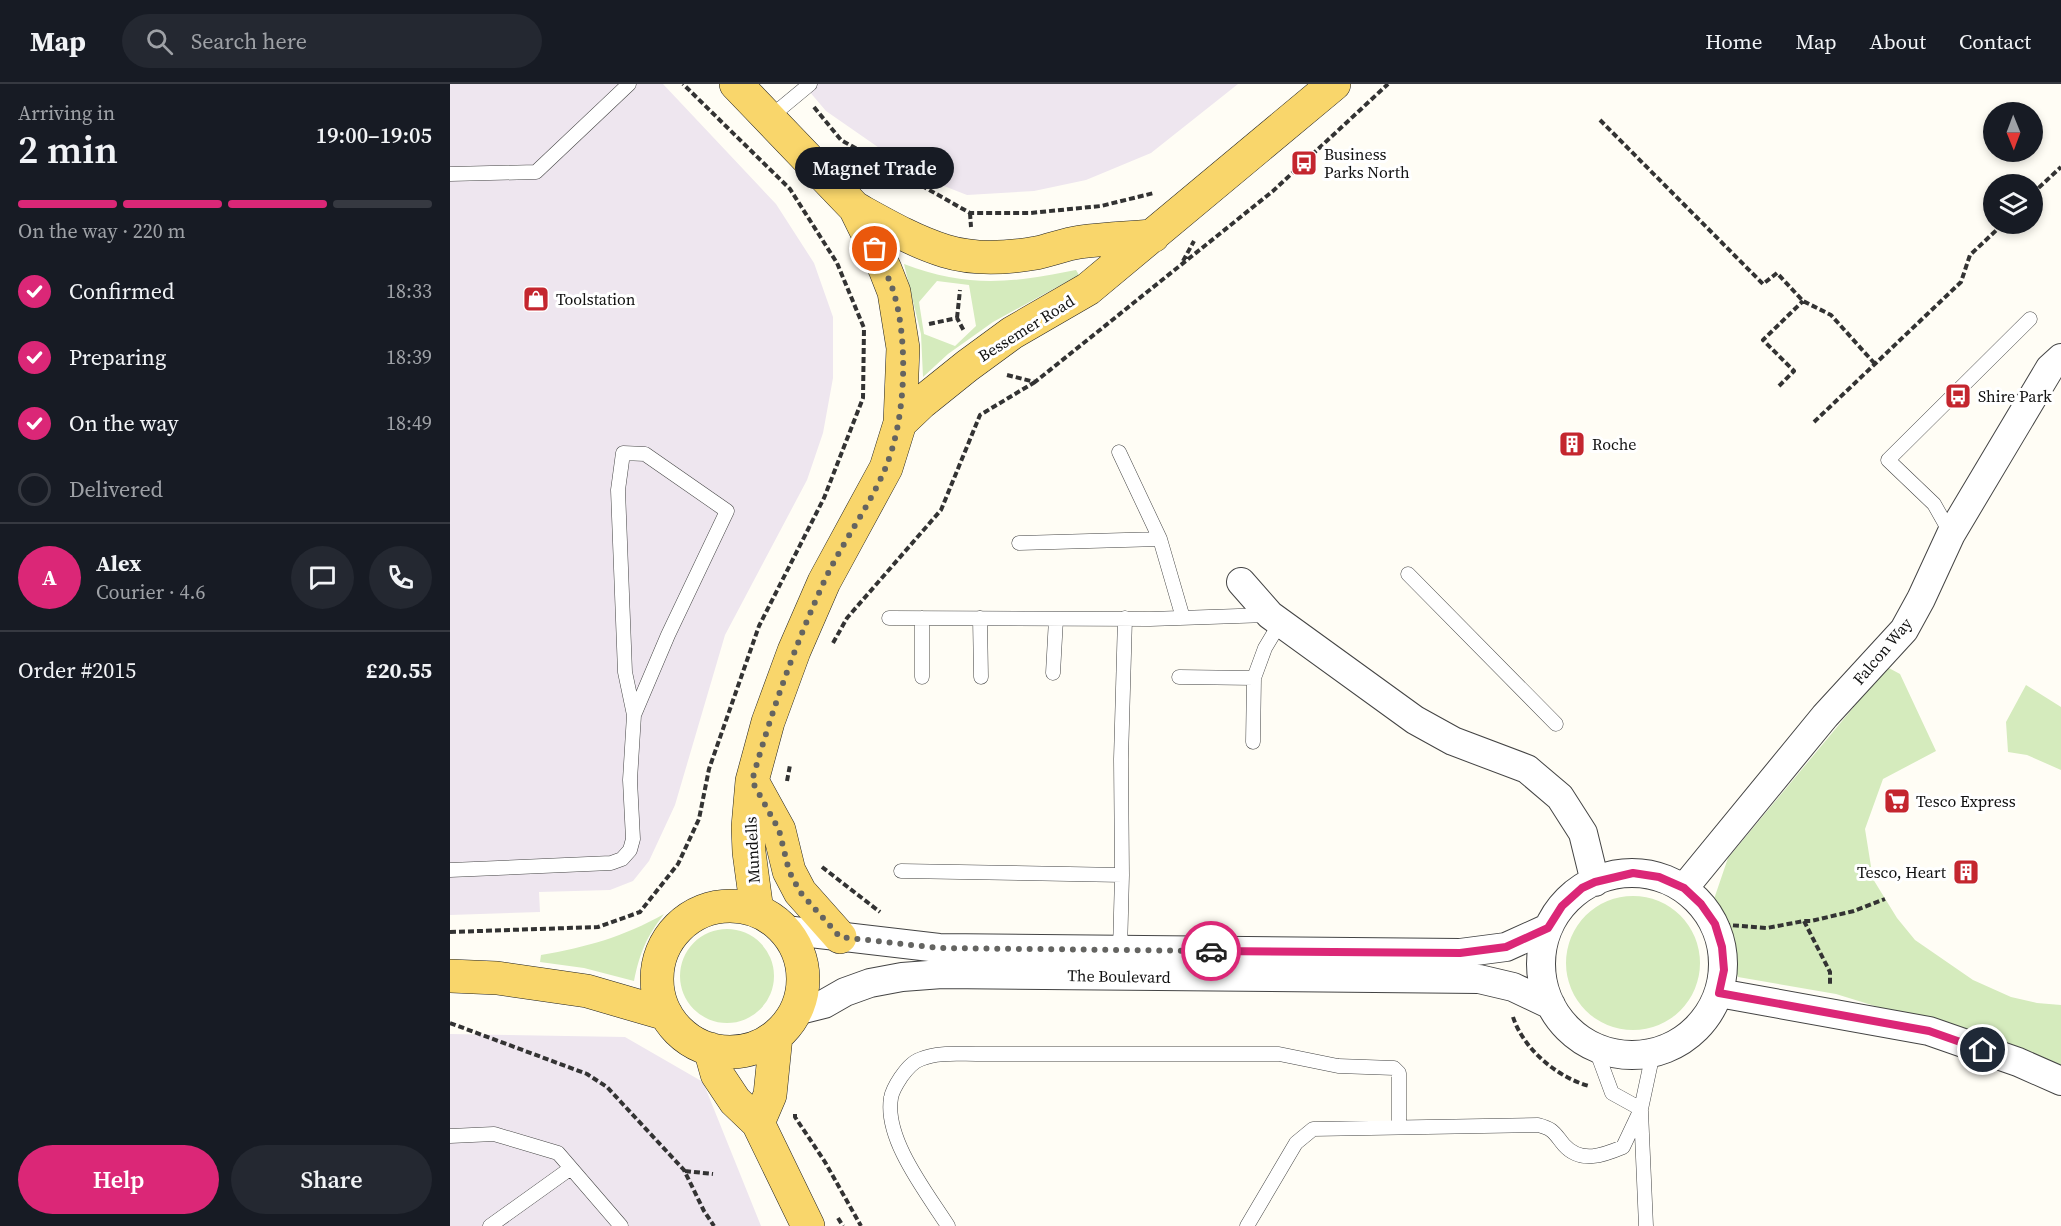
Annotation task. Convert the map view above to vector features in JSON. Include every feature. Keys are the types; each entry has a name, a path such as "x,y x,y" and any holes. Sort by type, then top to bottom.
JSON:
{"main road":[{"name":"Mundells","path":"736,84 855,208 894,292 903,348 900,423 886,468 824,582 794,651 768,722 752,781 748,828 757,911"},
{"name":"Bessemer Road","path":"900,423 967,366 1012,333 1088,289 1334,84"},
{"path":"855,208 924,243 947,252 973,256 1003,257 1037,253 1078,243 1153,236"},
{"path":"752,781 779,830 789,871 800,892 840,937"},
{"path":"736,907 757,911 774,920 785,930 798,951 803,970 804,989 796,1011 790,1023 776,1036 750,1050 731,1052 691,1043 678,1031 666,1014 656,985 658,963 674,931 689,917 708,909 736,907"},
{"path":"450,976 497,978 587,991 666,1014"},
{"path":"758,1123 770,1095 776,1036"},
{"path":"710,1049 717,1074 735,1101 758,1123 808,1226"}],"street":[{"name":"Falcon Way","path":"1684,888 1825,716 1904,630 1951,534 2050,368 2061,358"},
{"path":"1241,582 1275,619 1415,720 1453,741 1527,769 1560,797 1583,832 1595,882"},
{"path":"1633,873 1659,877 1684,888 1701,904 1715,924 1722,947 1724,970 1719,993 1708,1016 1690,1035 1668,1049 1643,1055 1615,1054 1589,1045 1567,1028 1551,1005 1542,980 1541,954 1548,928 1562,906 1582,888 1595,882 1633,873"},
{"name":"The Boulevard","path":"785,930 939,948 1460,953 1506,947 1548,928"},
{"name":"The Boulevard","path":"796,1011 824,1004 845,992 870,984 902,977 942,974 1479,979 1513,987 1551,1005"},
{"path":"1719,993 1929,1031 2018,1062 2061,1081"}],"lane":[{"path":"450,174 536,172 629,84"},
{"path":"769,118 805,87"},
{"path":"1951,534 1934,504 1888,460 2030,319"},
{"path":"1119,452 1160,539 1183,618"},
{"path":"450,870 611,863 622,859 630,850 633,839 630,780 634,715 625,663 618,490 623,453 645,454 727,511 668,635 634,715"},
{"path":"1019,543 1160,539"},
{"path":"1408,574 1556,724"},
{"path":"889,618 1275,619 1254,678 1253,742"},
{"path":"922,618 922,677"},
{"path":"980,618 981,677"},
{"path":"1120,951 1121,759 1125,618"},
{"path":"1053,673 1056,619"},
{"path":"1179,677 1254,678"},
{"path":"901,870 1122,875"},
{"path":"1595,1047 1612,1093 1641,1109"},
{"path":"1247,1226 1296,1143 1313,1129 1538,1125 1551,1128 1566,1148 1584,1157 1603,1156 1623,1147 1641,1109 1653,1053"},
{"path":"948,1226 904,1155 892,1118 891,1097 895,1087 913,1063 922,1058 938,1055 976,1054 1279,1054 1338,1066 1394,1068 1399,1073 1399,1127"},
{"path":"1641,1109 1646,1226"},
{"path":"450,1136 494,1134 558,1153 621,1226"},
{"path":"490,1226 571,1168"}],"path":[{"path":"450,932 598,927 640,912 678,864 699,819 709,769 759,626 824,498 863,398 864,328 837,263 789,189 683,84"},
{"path":"831,648 847,618 941,510 980,415 1035,382 1273,191 1388,84"},
{"path":"805,87 841,140 970,213 1030,213 1101,206 1160,191"},
{"path":"1600,120 1763,284 1777,273 1803,301 1831,315 1875,364"},
{"path":"2043,184 2061,167"},
{"path":"1814,422 1961,282 1970,255 1992,234"},
{"path":"960,290 957,318 964,331"},
{"path":"1779,386 1794,371 1763,340 1803,301"},
{"path":"922,326 957,318"},
{"path":"998,372 1035,382"},
{"path":"787,781 791,760"},
{"path":"821,867 881,913"},
{"path":"1715,924 1767,928 1854,911 1885,900"},
{"path":"1804,921 1830,972 1830,1012"},
{"path":"450,1023 587,1074 608,1087 684,1170 714,1226"},
{"path":"684,1170 714,1174"}],"shaded area":[{"path":"450,84 663,84 776,204 814,263 833,317 833,378 823,433 807,480 725,635 675,805 649,861 633,881 610,890 539,892 540,912 450,915"},
{"path":"803,84 1238,84 1151,153 1086,180 1034,191 967,195 921,177 826,111"},
{"path":"450,1034 625,1037 703,1082 761,1226 450,1226"}],"green space":[{"path":"904,264 927,272 969,280 1010,280 1076,270 1079,275 993,322 948,354 923,377 921,334","holes":["937,281 969,285 976,326 955,346 924,334 919,302"]},
{"path":"1887,667 1900,674 1936,751 1883,779 1865,829 1873,879 1897,918 1915,940 1973,980 2011,997 2037,1003 2061,1005 2061,1072 1959,1032 1836,994 1738,977 1714,899 1728,858"},
{"path":"2026,685 2061,707 2061,770 2027,755 2008,752 2006,722"},
{"path":"1633,896 1659,901 1680,916 1695,937 1700,963 1695,989 1680,1010 1659,1025 1633,1030 1607,1025 1586,1010 1571,989 1566,963 1571,937 1586,916 1607,901"},
{"path":"664,914 644,946 634,981 584,968 540,962 541,955 604,940 634,929"},
{"path":"727,929 745,933 760,943 770,958 774,976 770,994 760,1009 745,1019 727,1023 709,1019 694,1009 684,994 680,976 684,958 694,943 709,933"}],"way so far":[{"path":"875,249 894,292 899,318 903,348 900,423 886,468 824,582 794,651 768,722 752,781 779,830 789,871 800,892 840,937 939,948 1211,951"}],"place":[{"name":"Business Parks North","path":"1304,163"},
{"name":"Magnet Trade","path":"875,249"},
{"name":"Toolstation","path":"536,299"},
{"name":"Shire Park","path":"1958,396"},
{"name":"Roche","path":"1572,444"},
{"name":"Tesco Express","path":"1897,801"},
{"name":"Tesco, Heart","path":"1966,872"}],"route":[{"path":"1211,951 1460,953 1506,947 1548,928 1562,906 1582,888 1595,882 1633,873 1659,877 1684,888 1701,904 1715,924 1722,947 1724,970 1719,993 1929,1031 1983,1050"}]}
